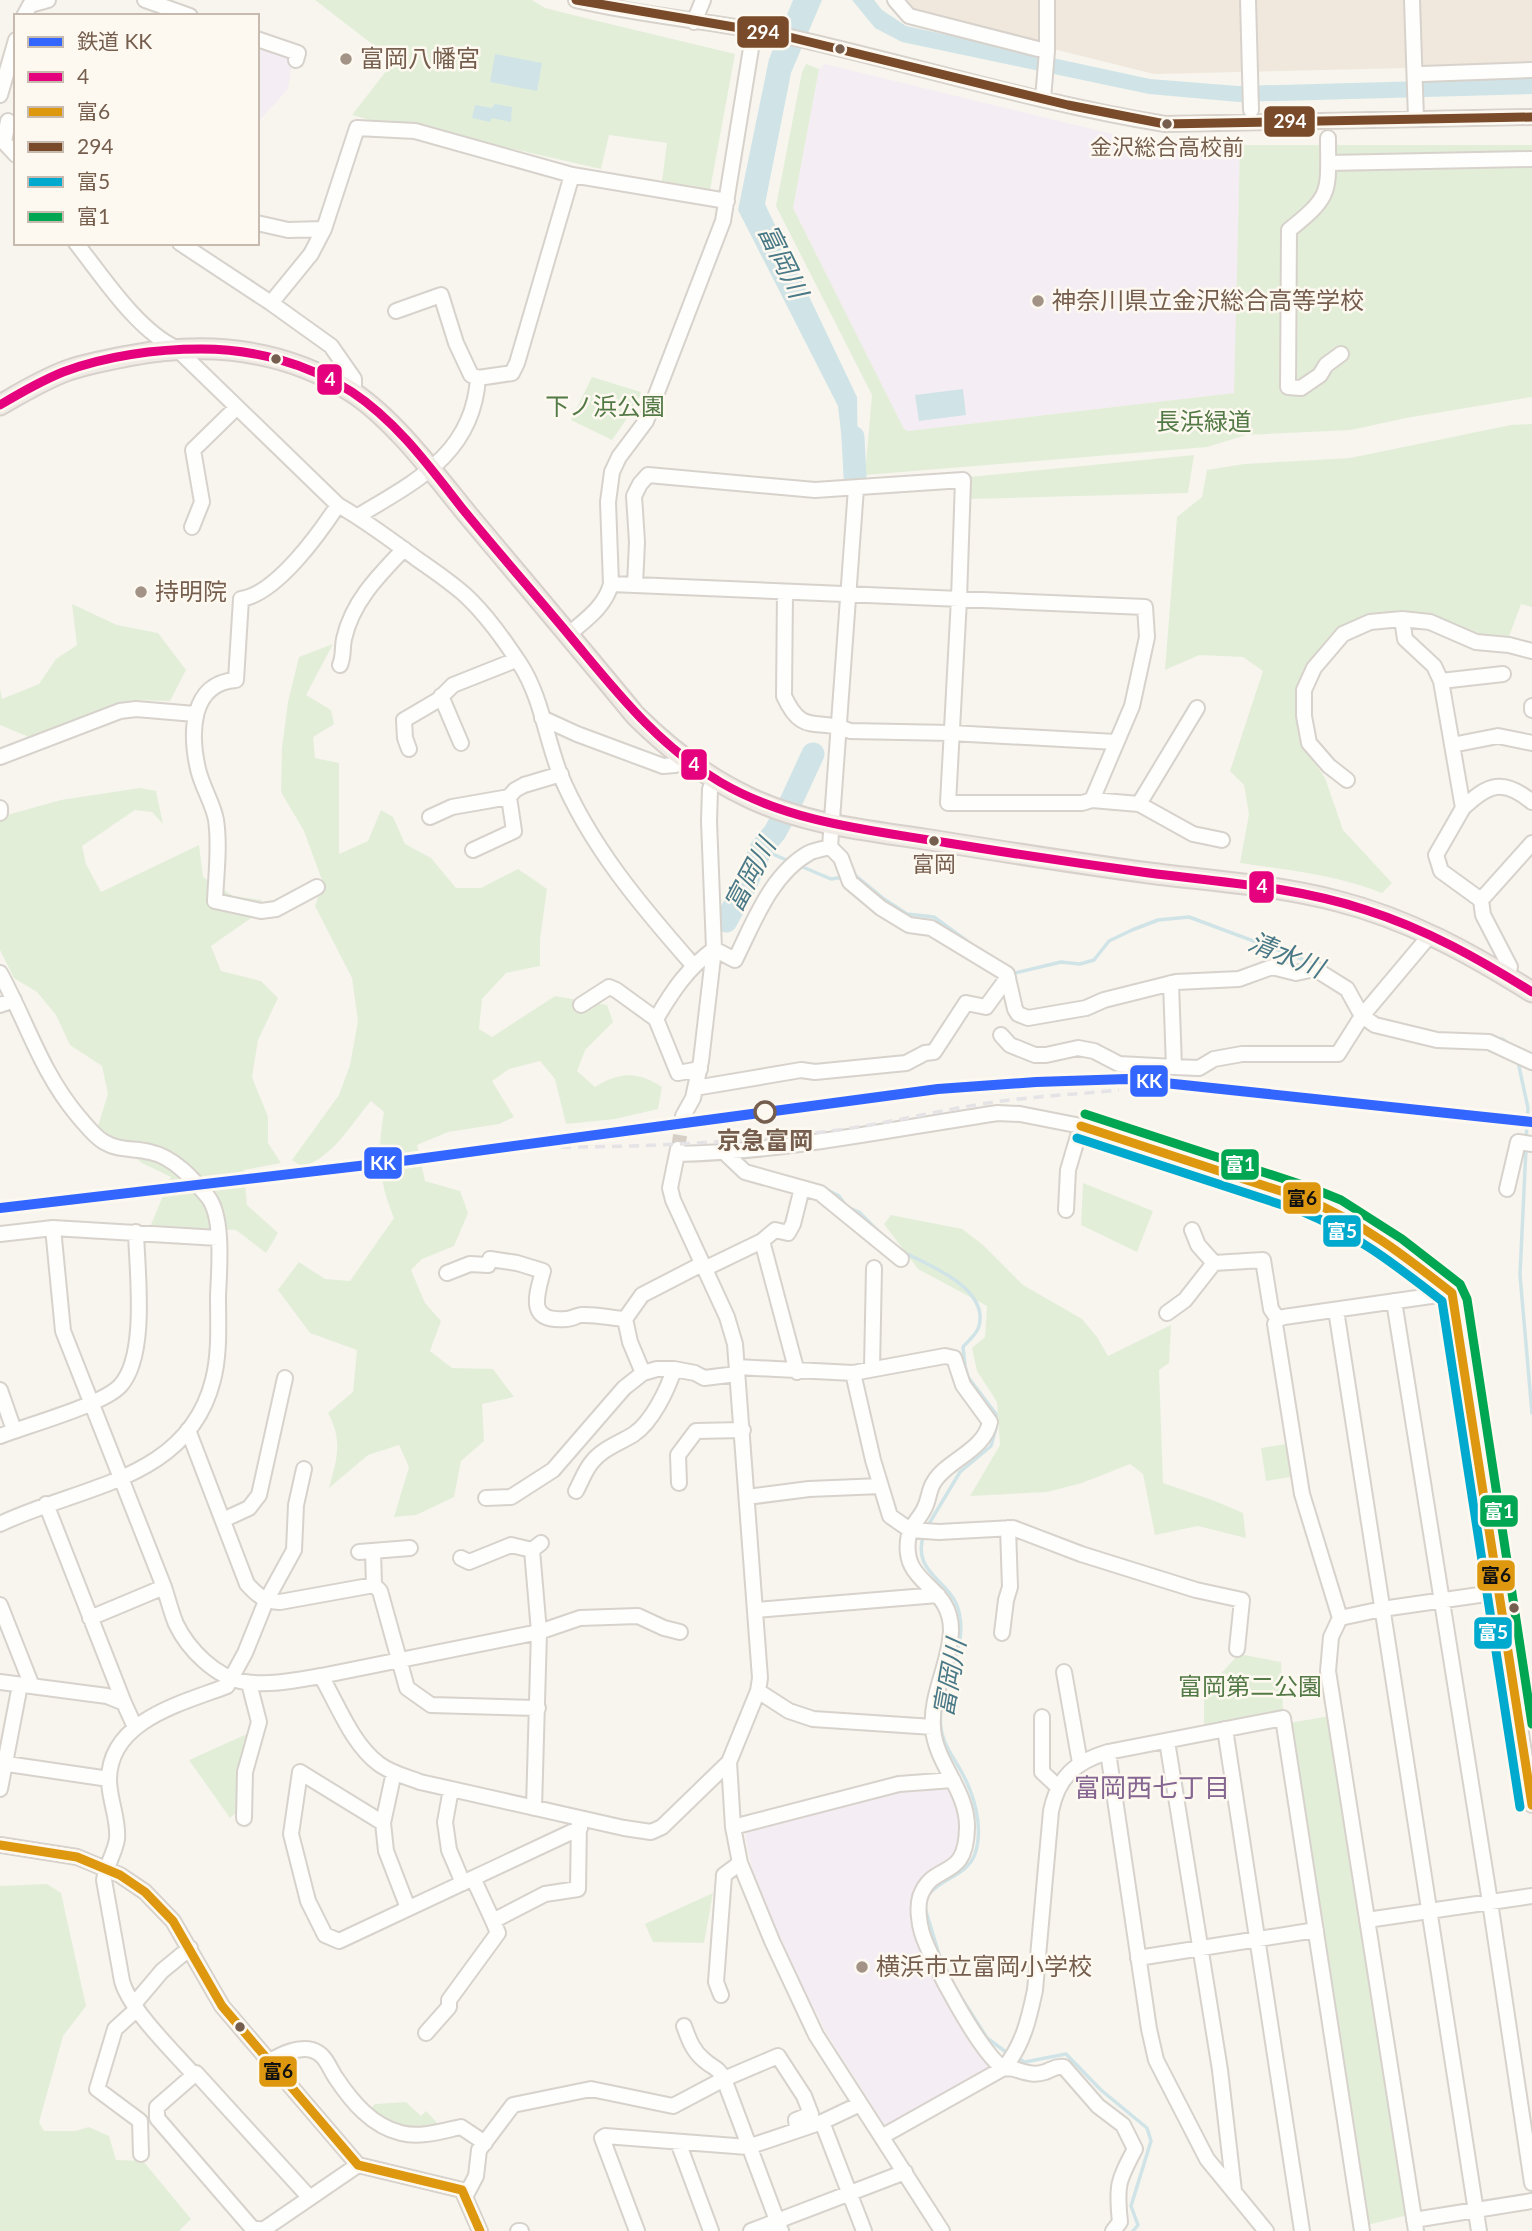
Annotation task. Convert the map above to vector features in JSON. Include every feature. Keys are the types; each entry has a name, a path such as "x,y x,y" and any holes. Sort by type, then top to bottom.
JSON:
{"highway":[{"path":"0,405 67,370 176,348 236,349 265,355 309,370 354,393 381,415 431,470 635,715 686,760 714,779 752,799 794,815 833,824 1109,868 1284,890 1335,901 1431,934 1532,992"}],"street":[{"path":"25,14 30,5 48,0"},
{"path":"145,0 184,14"},
{"path":"576,0 783,36 1116,116 1165,124 1532,117"},
{"path":"694,22 703,0"},
{"path":"895,0 909,16 1043,50"},
{"path":"1043,99 1046,76 1043,50 1046,0"},
{"path":"1248,0 1251,110"},
{"path":"1412,0 1418,76 1416,120"},
{"path":"568,635 601,606 608,596 611,584 608,502 612,472 619,457 646,421 715,243 727,201 754,30"},
{"path":"259,40 298,53 296,60"},
{"path":"0,95 14,47"},
{"path":"1418,76 1532,70"},
{"path":"8,120 4,142 14,153"},
{"path":"271,303 311,254 324,229 357,128 415,131 572,175 727,201"},
{"path":"1328,138 1327,191 1315,209 1289,230 1288,387 1301,388 1320,375 1325,365 1341,354"},
{"path":"1328,163 1532,159"},
{"path":"396,311 441,295 456,343 471,375 478,378 512,373 572,175"},
{"path":"259,223 288,230 324,229"},
{"path":"183,245 331,346 354,379 354,393"},
{"path":"83,246 139,320 159,340 176,348 338,505 404,549 464,594 485,615 522,668 561,774 605,855 647,912 693,965"},
{"path":"358,516 431,470 447,455 460,437 475,402 478,378"},
{"path":"192,527 202,502 193,450 236,408"},
{"path":"635,586 637,542 634,496 648,475 815,490 963,480 960,599 948,803 1017,805 1082,803 1092,800 1139,804 1193,834 1222,840"},
{"path":"830,847 856,488"},
{"path":"317,887 276,909 261,911 215,901 216,820 198,769 195,714 206,691 224,681 236,680 241,599 253,597 266,589 318,535 338,505"},
{"path":"340,666 344,657 344,639 368,587 404,549"},
{"path":"611,584 1145,607 1147,637 1132,706 1092,800"},
{"path":"785,592 784,696 791,711 802,722 840,726 850,731 951,733 1116,742"},
{"path":"1348,780 1329,766 1309,743 1304,716 1304,690 1314,668 1343,634 1370,622 1402,619 1430,622 1476,642 1508,645 1532,651"},
{"path":"1402,619 1405,639 1434,666 1441,681 1462,808"},
{"path":"409,749 404,720 453,685 516,660"},
{"path":"1441,681 1503,674"},
{"path":"441,696 461,743"},
{"path":"1139,804 1197,708"},
{"path":"0,757 120,711 136,709 195,714"},
{"path":"542,718 663,766 686,760"},
{"path":"1452,745 1498,736 1532,743"},
{"path":"430,817 452,807 509,797 524,785 561,774"},
{"path":"684,1116 693,1098 700,1069 714,950 709,821 710,789 714,779"},
{"path":"1507,976 1510,967 1483,915 1481,900 1441,871 1436,855 1462,808 1479,793 1504,786 1532,802"},
{"path":"473,850 514,831 509,797"},
{"path":"0,808 0,813"},
{"path":"1481,900 1532,843"},
{"path":"714,950 734,960 784,873 810,852 830,847"},
{"path":"830,847 841,858 850,882 881,908 909,925 931,928 1007,974 1015,1009 1018,1014 1028,1018 1086,1008 1104,1000 1171,983 1239,979 1272,967 1296,973 1315,969 1347,989 1362,1016 1375,1025 1437,1040 1489,1042 1532,1062"},
{"path":"1001,1035 1010,1045 1035,1055 1077,1048 1094,1051 1118,1064 1174,1068 1199,1068 1213,1059 1242,1054 1338,1054 1362,1016 1431,934"},
{"path":"656,1019 693,965 714,950"},
{"path":"0,972 7,1003 46,1073 69,1105 95,1136 106,1144 150,1152 164,1157 176,1166 210,1200 216,1217 218,1238 217,1358 213,1381 202,1411 188,1430 163,1457 121,1480 46,1504 0,1524"},
{"path":"695,1088 801,1070 816,1072 906,1063 925,1053 934,1052 966,1003 986,1007 1008,977"},
{"path":"1171,983 1174,1068"},
{"path":"581,1005 609,987 656,1019 678,1073 700,1069"},
{"path":"321,1676 363,1751 394,1772 420,1782 534,1808 580,1823 652,1832 662,1827 729,1762 758,1691 760,1678 735,1344 727,1317 670,1188 677,1152 725,1153 780,1148 998,1113 1020,1114 1081,1126 1335,1211 1395,1249 1451,1293 1455,1301 1532,1805"},
{"path":"1066,1209 1068,1170 1081,1126"},
{"path":"1507,1189 1518,1142 1532,1144"},
{"path":"725,1153 745,1172 820,1193 901,1259"},
{"path":"643,1373 630,1342 625,1319 642,1295 762,1241 775,1230 788,1233 793,1224 802,1188"},
{"path":"0,1234 53,1228 218,1238"},
{"path":"53,1228 63,1331 176,1623 202,1659 231,1679 249,1683 280,1682 321,1676 539,1632 580,1618 638,1616 680,1632"},
{"path":"1192,1230 1198,1245 1214,1264"},
{"path":"0,1436 90,1403 120,1386 134,1361 138,1339 136,1232"},
{"path":"762,1241 797,1372"},
{"path":"447,1273 470,1264 488,1265 490,1259 517,1263 543,1271 536,1306 540,1314 547,1318 567,1319 581,1315 625,1319"},
{"path":"1167,1313 1185,1300 1214,1264 1263,1260 1271,1309 1278,1319"},
{"path":"872,1369 874,1268"},
{"path":"1278,1319 1451,1293"},
{"path":"1394,1301 1532,2183"},
{"path":"1336,1310 1479,2231"},
{"path":"1278,1319 1275,1324 1300,1485 1340,1618 1331,1637 1328,1671 1415,2226 1532,2201"},
{"path":"486,1498 511,1497 553,1471 624,1388 643,1373 657,1369 674,1369 705,1378 737,1371 853,1373 945,1356 954,1358 963,1385 990,1422 987,1435 934,1481 925,1508 910,1530 908,1542 909,1560 916,1575 939,1595 949,1612 951,1629 948,1654 935,1695 933,1727 935,1740 964,1801 968,1825 965,1852 957,1864 928,1882 920,1898 922,1933 941,1978 990,2056 1004,2068 1024,2074 1044,2072 1056,2066 1065,2067 1098,2106 1123,2125 1135,2149 1119,2179 1120,2222 1113,2231"},
{"path":"576,1491 592,1461 612,1445 636,1433 668,1389 674,1369"},
{"path":"853,1373 890,1516 910,1530 939,1532 1008,1528 1080,1554 1196,1590 1242,1600 1237,1649"},
{"path":"223,1520 249,1508 259,1495 285,1378"},
{"path":"0,1390 15,1430"},
{"path":"188,1430 247,1584 266,1601 374,1585"},
{"path":"679,1483 678,1454 696,1431 743,1430"},
{"path":"304,1469 296,1505 294,1550 266,1601 227,1686 159,1712 135,1727 117,1750 109,1779 117,1837 104,1880 125,1991 194,2075 196,2073 310,2198"},
{"path":"747,1497 809,1489 881,1486"},
{"path":"46,1504 135,1727"},
{"path":"1002,1633 1010,1587 1008,1528"},
{"path":"461,1558 469,1562 512,1545 537,1547 539,1632 534,1808"},
{"path":"410,1548 366,1552 374,1585 380,1591 407,1688 431,1705 538,1708"},
{"path":"90,1618 164,1587"},
{"path":"1340,1618 1382,1609 1500,1592"},
{"path":"756,1610 939,1595"},
{"path":"0,1605 26,1686 2,1763 0,1789"},
{"path":"1064,1672 1080,1763"},
{"path":"0,1682 107,1696 124,1703"},
{"path":"244,1818 245,1772 259,1722 249,1683"},
{"path":"758,1691 789,1711 813,1718 933,1727"},
{"path":"1042,1717 1042,1772 1058,1787"},
{"path":"883,2136 1004,2068 1016,2053 1023,2039 1035,1990 1051,1811 1058,1787 1080,1763 1108,1752 1283,1718 1362,2231"},
{"path":"1226,1729 1302,2231"},
{"path":"1167,1741 1220,2070 1234,2192"},
{"path":"1108,1752 1149,2029 1156,2060 1207,2159 1266,2231"},
{"path":"729,1762 733,1827 740,1863 772,1941 816,2035 942,2231"},
{"path":"2,1763 109,1779"},
{"path":"383,1823 300,1772 291,1834 308,1901 325,1935 339,1941 580,1823"},
{"path":"394,1772 383,1823 386,1851 408,1908"},
{"path":"733,1827 899,1784 953,1780"},
{"path":"426,2033 450,2007 449,2000 498,1933 449,1850 444,1822 451,1789"},
{"path":"493,1921 545,1894 578,1889 580,1823"},
{"path":"0,1844 77,1857 106,1868 145,1892 173,1921 222,2006 358,2165 457,2188 466,2195 480,2231"},
{"path":"720,1995 716,1982 724,1875 740,1863"},
{"path":"1367,1920 1532,1896"},
{"path":"1138,1958 1317,1930"},
{"path":"141,2154 140,2121 97,2089 115,2029 136,2007 162,1971 190,1948"},
{"path":"684,2026 693,2049 706,2063 718,2068 724,2079 779,2226"},
{"path":"270,2061 285,2052 312,2050 328,2061 350,2098 373,2121 402,2133 426,2134 461,2127 485,2143"},
{"path":"466,2195 476,2176 479,2150 513,2105 591,2089 673,2106 724,2079 778,2056 804,2096 811,2114 796,2120 797,2128"},
{"path":"194,2075 157,2107 157,2118 252,2228 263,2230 358,2165"},
{"path":"637,2231 602,2138 748,2147 797,2128 822,2122 860,2104"},
{"path":"822,2122 864,2231"},
{"path":"678,2142 711,2231"},
{"path":"751,2231 779,2226 850,2193 905,2172"}],"shaded area":[{"path":"900,0 1532,0 1532,65 1154,74 904,12"},
{"path":"259,45 293,56 288,89 260,120"},
{"name":"神奈川県立金沢総合高等学校","path":"825,64 1166,147 1240,145 1235,393 904,430 793,208 819,69"},
{"name":"横浜市立富岡小学校","path":"950,1785 963,1813 961,1852 924,1879 914,1915 909,1918 990,2064 990,2069 889,2126 884,2124 827,2034 798,1978 754,1878 745,1836 748,1830 902,1790"}],"green space":[{"path":"315,0 532,0 545,8 735,54 710,190 662,181 667,143 609,135 601,169 352,115 394,61"},
{"name":"長浜緑道","path":"806,64 819,69 793,208 904,429 908,431 1234,393 1240,145 1532,145 1532,397 1351,430 1246,435 1207,447 865,475 872,395 776,206 802,72"},
{"name":"下ノ浜公園","path":"592,377 641,392 637,404 612,440 571,420"},
{"path":"1532,424 1532,607 1521,604 1507,642 1478,639 1432,619 1369,619 1310,666 1297,717 1299,740 1325,778 1343,830 1392,883 1382,893 1330,877 1240,863 1249,814 1244,785 1230,771 1263,671 1243,657 1199,655 1165,670 1177,517 1202,497 1207,470 1244,464 1350,458 1511,425"},
{"path":"1194,455 1188,493 971,499 969,477"},
{"path":"72,604 117,625 158,633 186,670 170,701 131,700 29,737 0,725 0,689 2,699 39,684 56,659 77,645"},
{"path":"333,644 306,695 331,710 334,724 313,737 315,758 339,763 339,854 368,841 381,810 393,817 405,844 431,858 456,888 481,888 518,869 547,889 540,939 540,966 506,973 482,999 479,1029 492,1037 555,996 607,1005 613,1022 585,1050 577,1071 595,1087 612,1078 628,1075 644,1078 662,1087 658,1109 615,1119 566,1124 555,1079 540,1061 509,1069 492,1081 514,1117 499,1124 448,1132 417,1145 425,1181 460,1191 468,1213 454,1246 422,1259 411,1270 425,1303 441,1321 430,1351 452,1368 493,1369 514,1397 482,1404 484,1441 461,1461 454,1497 416,1515 394,1517 409,1467 399,1445 368,1455 329,1488 337,1441 328,1413 353,1392 357,1350 310,1333 278,1290 299,1262 325,1279 350,1281 394,1218 380,1166 384,1112 371,1101 341,1139 323,1156 302,1167 292,1160 339,1095 350,1065 358,1021 352,978 315,906 323,883 304,831 281,792 282,748 288,702 299,657"},
{"path":"140,788 156,791 163,824 152,812 135,810 82,846 86,864 101,892 199,845 203,877 233,896 262,900 254,916 211,946 221,971 261,981 278,998 258,1040 252,1077 268,1117 268,1143 281,1163 244,1170 247,1205 278,1233 266,1253 236,1230 150,1227 171,1177 142,1163 98,1126 108,1094 102,1066 70,1045 56,1015 37,992 14,978 0,950 0,817 61,800"},
{"path":"1083,1183 1153,1211 1137,1252 1081,1225"},
{"path":"891,1215 962,1229 983,1245 1023,1285 1082,1319 1108,1356 1171,1325 1169,1363 1159,1370 1163,1483 1243,1513 1246,1538 1198,1526 1155,1535 1143,1474 1130,1464 1082,1483 1047,1492 970,1496 1000,1445 997,1402 977,1371 972,1348 985,1337 987,1306 918,1269 884,1224"},
{"path":"1286,1444 1291,1477 1266,1481 1261,1448"},
{"name":"富岡第二公園","path":"1239,1654 1281,1662 1283,1712 1204,1727 1204,1692"},
{"path":"1330,1716 1408,2215 1367,2225 1319,1902 1289,1723"},
{"path":"247,1734 241,1766 239,1810 230,1818 189,1760"},
{"path":"47,1884 61,1893 86,2006 63,2036 39,2122 44,2131 75,2131 89,2127 109,2136 116,2160 143,2161 191,2219 179,2231 0,2231 0,1886"},
{"path":"713,1893 704,1943 653,1942 645,1924"},
{"path":"406,2102 421,2116 426,2111 442,2128 404,2127 369,2111 375,2104"}],"water":[{"path":"793,0 822,0 791,73 765,204 857,397 858,468 845,468 838,406 738,210 769,59"},
{"path":"852,0 874,0 882,10 906,26 1150,79 1238,86 1532,78 1532,94 1239,102 1149,94 902,42 875,28"},
{"path":"495,54 542,63 537,91 490,82"},
{"path":"495,104 512,107 511,122 492,118 490,122 472,118 475,105 492,108"},
{"path":"963,389 966,415 919,421 915,395"}],"waterway":[{"name":"富岡川","path":"853,437 855,476"},
{"name":"富岡川","path":"726,921 761,849 775,832 789,806 813,754"},
{"name":"清水川","path":"761,849 791,862"},
{"name":"清水川","path":"798,865 831,879 844,877"},
{"name":"清水川","path":"851,876 855,875 907,914 934,917 971,944"},
{"name":"清水川","path":"1011,974 1061,962 1080,964 1094,960 1109,941 1132,930 1158,920 1189,917 1315,964"},
{"name":"清水川","path":"1493,1038 1502,1039 1512,1046"},
{"name":"清水川","path":"1518,1062 1528,1108 1526,1140"},
{"name":"清水川","path":"1526,1148 1520,1275 1532,1413"},
{"name":"富岡川","path":"820,1186 839,1196 847,1207 859,1212 881,1234"},
{"name":"富岡川","path":"903,1252 941,1271 966,1289 975,1300 980,1312 979,1326 963,1347 965,1366 968,1377 996,1414 996,1428 991,1446 960,1472 927,1527"},
{"name":"富岡川","path":"924,1534 921,1548 927,1568 949,1592 959,1612 960,1642 943,1699 941,1728 946,1745 970,1790 978,1822 978,1844 971,1861 928,1895"},
{"name":"富岡川","path":"925,1908 941,1961"},
{"name":"富岡川","path":"954,1986 987,2038 1010,2055"},
{"name":"富岡川","path":"1017,2058 1025,2062 1066,2054 1101,2090 1147,2128 1151,2141 1131,2206 1138,2225 1133,2231"}],"tunnel":[{"path":"678,1149 683,1116"}],"railway":[{"path":"561,1147 660,1145 790,1136 1002,1101 1119,1090"}],"rail line":[{"name":"KK","path":"0,1208 410,1160 938,1089 1036,1082 1127,1079 1532,1122"}],"transit line":[{"name":"294","path":"576,0 781,35 1068,105 1165,124 1532,117"},
{"name":"4","path":"0,405 63,372 113,358 149,352 184,349 241,352 279,360 317,373 352,392 397,430 603,676 656,734 697,767 747,796 802,816 860,829 1149,873 1259,886 1340,902 1431,936 1532,992"},
{"name":"富1","path":"1085,1114 1309,1187 1341,1200 1402,1239 1460,1284 1467,1299 1532,1724"},
{"name":"富6","path":"1081,1126 1305,1199 1325,1208 1382,1241 1452,1293 1532,1805"},
{"name":"富5","path":"1077,1138 1320,1219 1374,1251 1442,1301 1520,1807"},
{"name":"富6","path":"0,1845 77,1857 120,1875 145,1892 173,1921 222,2006 358,2165 462,2190 480,2231"}],"place":[{"name":"富岡八幡宮","path":"346,59"},
{"name":"金沢総合高校前","path":"1167,124"},
{"name":"神奈川県立金沢総合高等学校","path":"1038,301"},
{"name":"持明院","path":"141,592"},
{"name":"富岡","path":"934,841"},
{"name":"京急富岡","path":"765,1112"},
{"name":"横浜市立富岡小学校","path":"862,1967"}],"district":[{"name":"富岡西七丁目","path":"1152,1788"}]}
